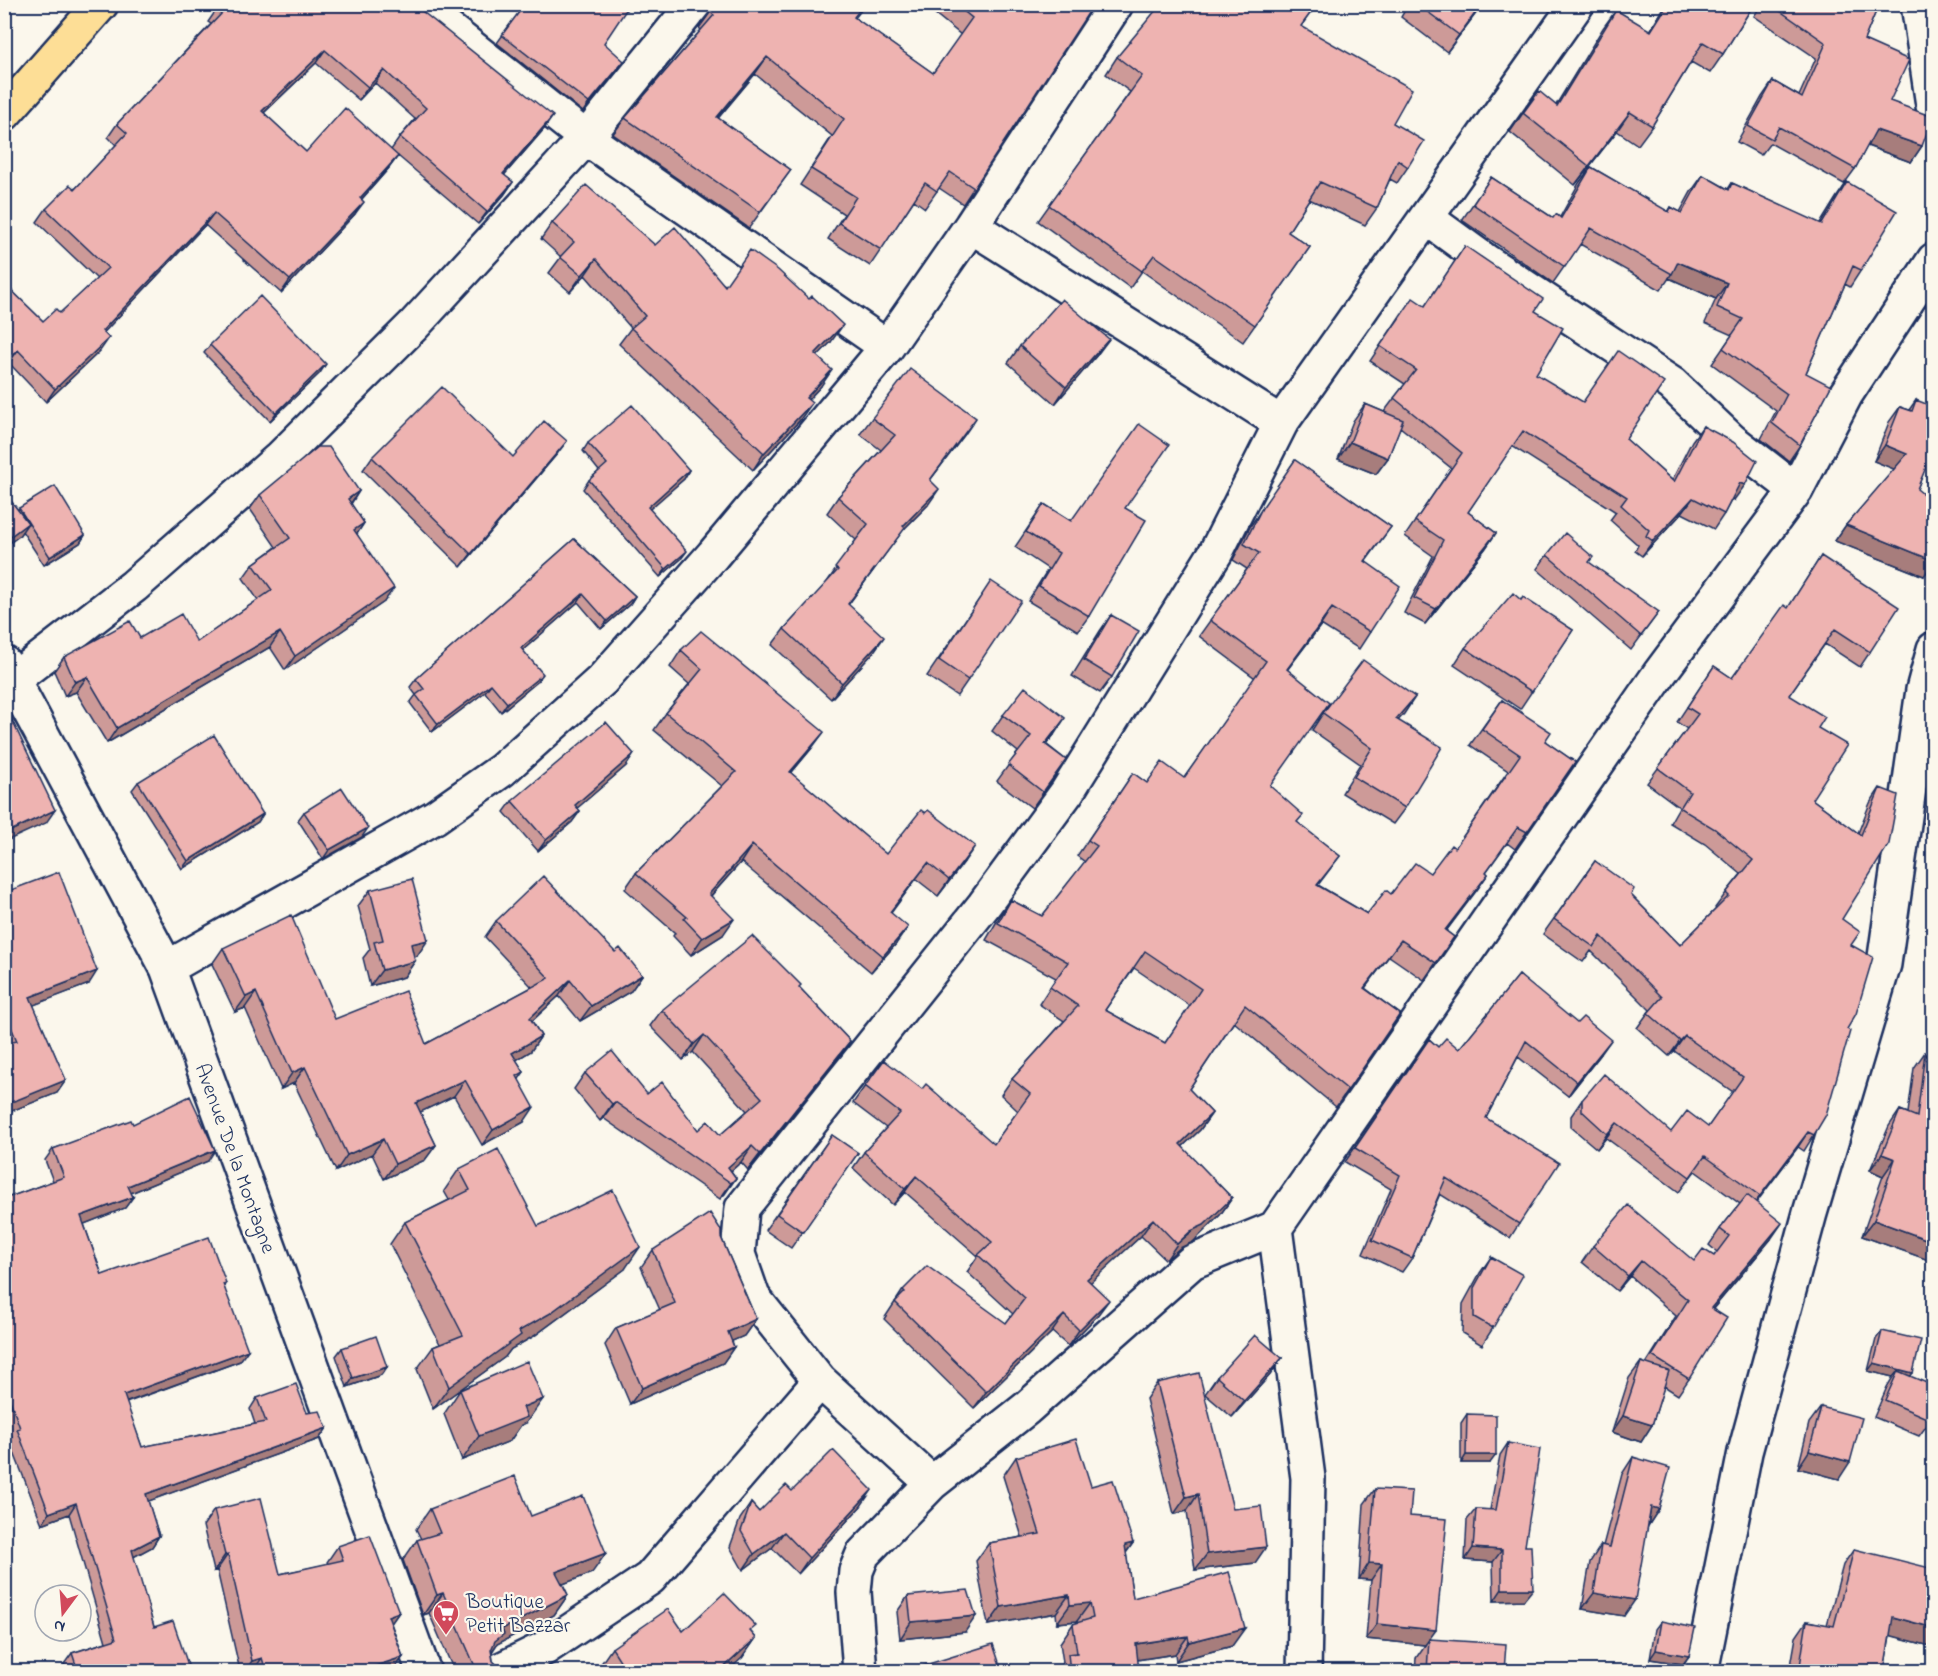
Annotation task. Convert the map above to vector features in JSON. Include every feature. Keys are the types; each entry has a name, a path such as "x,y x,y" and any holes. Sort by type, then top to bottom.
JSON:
{"highway":[{"path":"4,114 101,4"}],"street":[{"path":"417,4 586,138 887,347"},
{"path":"9,671 134,586 280,458 414,325 586,138 694,4"},
{"path":"167,968 435,817 502,770 602,680 713,555 887,347 971,226 1116,4"},
{"path":"932,1483 820,1381 753,1297 738,1254 742,1208 984,905 1067,792 1216,552 1281,423 1428,219 1577,4"},
{"path":"1918,4 1934,112"},
{"path":"1428,219 1487,262 1672,384 1731,440 1796,490"},
{"path":"971,226 1281,423"},
{"path":"860,1671 854,1592 856,1572 863,1554 932,1483 1027,1408 1192,1262 1275,1228 1659,673 1796,490 1846,394 1934,260"},
{"path":"1701,1671 1745,1452 1810,1213 1884,964 1923,690 1934,649"},
{"name":"Avenue De la Montagne","path":"9,671 167,968 424,1671"},
{"path":"1275,1228 1308,1478 1304,1671"},
{"path":"496,1671 545,1648 650,1578 820,1381"}],"building":[{"path":"222,4 413,4 553,116 503,174 513,182 487,212 400,137 426,108 384,70 368,87 325,50 262,111 306,152 345,108 398,156 360,198 364,202 290,280 214,213 102,331 109,338 55,389 18,350 4,363 4,283 43,321 56,309 60,313 108,268 46,209 70,185 75,189 127,133 117,124 222,13 217,9"},
{"path":"525,4 630,4 604,43 624,61 589,103 502,35"},
{"path":"716,4 864,4 854,17 933,73 972,18 955,4 1094,4 974,188 950,172 937,191 925,183 881,250 839,223 856,197 811,169 844,119 767,57 717,117 791,170 760,212 625,118 714,15 710,12"},
{"path":"1161,4 1317,4 1301,26 1412,89 1393,123 1424,141 1408,167 1398,160 1377,208 1320,182 1288,232 1310,247 1255,325 1154,255 1142,271 1049,205 1142,76 1117,57"},
{"path":"1417,4 1482,4 1459,35"},
{"path":"1668,4 1754,4 1723,54 1703,42 1652,126 1630,112 1589,166 1523,113 1539,91 1557,106 1616,10 1651,31"},
{"path":"1770,4 1879,4 1864,40 1909,60 1890,101 1933,117 1922,146 1876,130 1855,169 1779,127 1772,139 1748,126 1773,81 1802,98 1826,43"},
{"path":"1591,167 1669,212 1671,207 1682,213 1703,175 1729,190 1732,183 1822,224 1847,182 1897,211 1861,270 1853,266 1806,373 1831,386 1800,445 1772,423 1787,394 1723,348 1743,319 1717,307 1727,283 1678,262 1672,274 1591,228 1565,267 1473,204 1491,177 1553,218 1556,214 1561,218"},
{"path":"586,185 655,245 675,227 725,286 750,250 778,270 809,299 812,296 843,325 815,354 832,370 806,398 812,403 764,453 631,328 645,316 596,259 582,275 560,257 574,242 552,223"},
{"path":"1465,246 1543,299 1535,311 1563,328 1536,374 1583,402 1618,351 1664,383 1626,439 1674,482 1703,426 1733,442 1757,461 1745,485 1740,483 1724,514 1693,498 1653,541 1646,536 1649,530 1621,505 1627,497 1523,431 1468,512 1496,533 1436,609 1414,598 1443,540 1415,521 1462,453 1394,398 1416,370 1380,346 1413,298 1425,306"},
{"path":"260,296 326,364 276,413 210,345"},
{"path":"1062,299 1109,339 1066,387 1020,346"},
{"path":"910,369 976,418 930,480 939,489 903,526 905,528 848,604 884,637 842,683 784,629 838,570 835,568 868,524 838,497 895,435 872,418"},
{"path":"442,387 513,457 544,421 567,441 471,554 372,457"},
{"path":"1916,400 1934,407 1934,448 1917,489 1934,503 1934,561 1846,525 1907,454 1885,445 1900,407 1912,411"},
{"path":"1365,404 1403,420 1388,458 1350,442"},
{"path":"632,405 689,470 648,507 687,551 666,569 589,480 607,464 588,443"},
{"path":"1139,424 1169,445 1125,508 1146,520 1089,616 1039,586 1059,553 1026,532 1044,504 1071,521"},
{"path":"318,447 329,447 359,491 348,499 364,523 354,530 394,588 295,656 280,632 117,728 87,677 75,682 64,657 130,621 140,638 181,614 197,642 272,590 253,564 290,538 260,495"},
{"path":"1295,460 1391,527 1365,561 1400,586 1370,632 1332,608 1287,669 1329,703 1270,786 1303,815 1297,822 1340,856 1317,885 1367,914 1386,890 1391,894 1415,863 1430,873 1451,845 1455,848 1520,755 1482,729 1502,700 1551,732 1545,741 1575,762 1527,832 1518,827 1486,872 1488,874 1445,930 1454,937 1436,963 1401,940 1364,988 1400,1014 1348,1090 1245,1005 1189,1089 1212,1113 1180,1144 1232,1198 1204,1225 1191,1231 1177,1244 1153,1219 1087,1279 1109,1300 1079,1330 1064,1315 986,1392 895,1302 905,1292 903,1290 927,1266 1006,1323 1025,1298 978,1255 992,1242 916,1176 905,1189 864,1152 900,1113 865,1086 884,1060 922,1089 926,1084 994,1144 1030,1094 1012,1079 1078,1006 1050,987 1068,962 998,923 1011,900 1042,916 1097,846 1088,840 1133,773 1147,783 1162,762 1184,778 1266,661 1210,620 1259,553 1244,544 1262,508","holes":["1145,951 1201,989 1165,1043 1105,1010"]},
{"path":"55,486 85,535 50,557 19,508"},
{"path":"4,492 28,523 4,541"},
{"path":"1565,533 1593,557 1589,562 1659,612 1641,636 1547,555"},
{"path":"574,539 635,596 607,621 583,594 521,648 543,674 507,703 491,684 438,724 416,695 424,689 416,679"},
{"path":"1821,556 1899,607 1870,652 1835,629 1789,695 1825,717 1818,728 1847,745 1812,799 1861,835 1880,788 1898,795 1889,844 1842,919 1860,932 1851,945 1873,957 1856,1014 1847,1029 1850,1031 1826,1115 1814,1135 1808,1132 1760,1196 1705,1156 1690,1177 1617,1123 1607,1134 1582,1111 1582,1100 1604,1074 1671,1132 1687,1111 1708,1127 1743,1077 1685,1036 1680,1041 1648,1013 1662,997 1601,936 1594,947 1554,919 1595,861 1634,889 1631,895 1680,945 1729,896 1726,893 1753,860 1715,829 1680,808 1690,792 1658,768 1698,714 1687,707 1714,666 1732,678 1784,605 1788,608"},
{"path":"991,581 1021,601 968,680 939,660"},
{"path":"1513,593 1521,600 1523,597 1573,630 1532,692 1465,648"},
{"path":"1111,615 1139,631 1112,677 1084,660"},
{"path":"701,631 824,732 790,772 886,854 921,810 925,813 928,810 975,846 949,880 928,863 890,912 908,927 883,956 752,845 709,894 734,919 702,938 684,919 687,917 636,873 736,772 666,713 702,669 681,650"},
{"path":"1363,660 1415,697 1396,719 1442,747 1405,808 1354,777 1372,748 1323,713"},
{"path":"1025,687 1065,718 1045,744 1066,760 1043,792 1008,765 1031,736 1003,715"},
{"path":"4,699 55,810 4,834"},
{"path":"606,722 634,754 575,805 580,811 546,840 512,801"},
{"path":"214,735 263,814 188,861 138,782"},
{"path":"342,788 368,828 329,850 304,812"},
{"path":"59,872 97,971 30,997 66,1080 4,1104 4,1044 17,1041 4,1010 4,875 11,890"},
{"path":"543,876 615,952 620,948 642,975 591,1006 570,980 530,1018 541,1036 512,1053 524,1072 517,1076 534,1107 493,1130 465,1080 416,1103 436,1145 395,1164 383,1139 347,1155 305,1067 292,1073 256,992 246,997 223,948 291,915 335,1019 405,991 426,1044 549,978 496,921"},
{"path":"412,879 428,940 411,944 415,961 382,970 374,942 383,940 370,890"},
{"path":"752,936 801,985 799,987 850,1041 760,1154 752,1146 728,1167 736,1178 731,1183 615,1102 612,1104 585,1073 612,1051 647,1094 662,1082 698,1130 708,1121 720,1135 762,1098 704,1035 694,1044 662,1010"},
{"path":"1519,975 1577,1023 1583,1017 1611,1040 1577,1082 1526,1041 1486,1118 1559,1163 1519,1224 1446,1178 1412,1258 1372,1240 1400,1175 1355,1148 1429,1039 1438,1047 1446,1038 1459,1049"},
{"path":"1925,1052 1934,1053 1934,1242 1874,1220 1895,1159 1882,1154 1900,1110 1917,1117"},
{"path":"190,1096 215,1150 128,1186 133,1197 81,1216 102,1275 209,1237 226,1283 223,1284 248,1350 124,1395 142,1447 266,1422 257,1398 296,1384 307,1413 320,1411 327,1428 146,1494 159,1536 132,1550 154,1627 173,1621 190,1671 78,1671 72,1653 116,1639 76,1503 49,1513 17,1429 20,1428 4,1383 4,1199 64,1177 53,1149 131,1120 133,1124"},
{"path":"832,1135 858,1153 803,1232 777,1214"},
{"path":"498,1149 538,1226 613,1190 640,1247 549,1314 519,1331 521,1335 449,1387 433,1347 463,1335 405,1222 470,1190 459,1169"},
{"path":"1747,1195 1782,1223 1711,1308 1727,1318 1689,1379 1652,1356 1688,1300 1641,1261 1628,1276 1593,1246 1628,1205 1694,1261 1703,1249 1714,1256 1729,1236 1720,1229"},
{"path":"710,1213 721,1230 721,1237 756,1319 728,1332 734,1347 642,1388 616,1328 675,1303 653,1250"},
{"path":"1491,1257 1523,1275 1493,1328 1474,1317 1474,1288"},
{"path":"1882,1331 1921,1340 1913,1373 1874,1363"},
{"path":"1255,1335 1282,1358 1244,1401 1217,1377"},
{"path":"376,1336 387,1367 353,1378 342,1348"},
{"path":"527,1361 543,1399 523,1407 527,1417 479,1436 460,1390"},
{"path":"1641,1362 1669,1371 1652,1425 1623,1416"},
{"path":"1898,1371 1934,1386 1934,1413 1931,1420 1885,1400"},
{"path":"1199,1373 1233,1509 1261,1506 1266,1547 1207,1554 1198,1494 1186,1497 1157,1383"},
{"path":"1821,1407 1862,1418 1850,1462 1809,1451"},
{"path":"1467,1414 1496,1415 1496,1455 1466,1455"},
{"path":"1076,1439 1091,1486 1113,1480 1133,1543 1125,1545 1133,1598 1229,1572 1245,1628 1189,1642 1188,1636 1136,1644 1139,1671 1070,1671 1068,1654 1077,1653 1073,1624 1093,1618 1090,1603 1070,1605 1069,1595 1001,1607 989,1543 1040,1534 1016,1457"},
{"path":"1508,1443 1540,1449 1525,1546 1531,1546 1533,1589 1502,1589 1502,1550 1473,1548 1476,1509 1496,1510"},
{"path":"833,1450 872,1490 809,1558 784,1532 754,1554 741,1531 751,1503 759,1512 786,1485 792,1491"},
{"path":"1633,1457 1670,1468 1659,1509 1651,1507 1635,1600 1594,1593 1601,1545 1610,1547"},
{"path":"515,1476 531,1516 583,1496 606,1553 556,1572 568,1595 502,1629 504,1634 495,1641 491,1650 493,1661 500,1668 508,1671 477,1671 443,1593 437,1595 417,1540 440,1533 430,1509"},
{"path":"1375,1489 1412,1491 1410,1516 1447,1519 1436,1630 1377,1624 1382,1564 1369,1563"},
{"path":"261,1498 280,1574 343,1560 338,1546 370,1535 399,1612 388,1616 403,1657 360,1671 266,1671 262,1658 252,1661 228,1554 225,1555 214,1510"},
{"path":"1854,1549 1934,1569 1934,1628 1893,1617 1884,1671 1835,1671 1800,1666 1807,1621 1834,1626"},
{"path":"968,1590 976,1616 911,1622 908,1596"},
{"path":"724,1593 756,1626 750,1631 756,1638 720,1671 594,1671 621,1662 612,1648 668,1609 683,1631"},
{"path":"1661,1621 1695,1628 1689,1656 1656,1650"},
{"path":"1429,1639 1506,1644 1504,1671 1427,1671"},
{"path":"993,1644 1002,1671 906,1671"}],"place":[{"name":"Boutique Petit Bazzar","path":"446,1636"}]}
